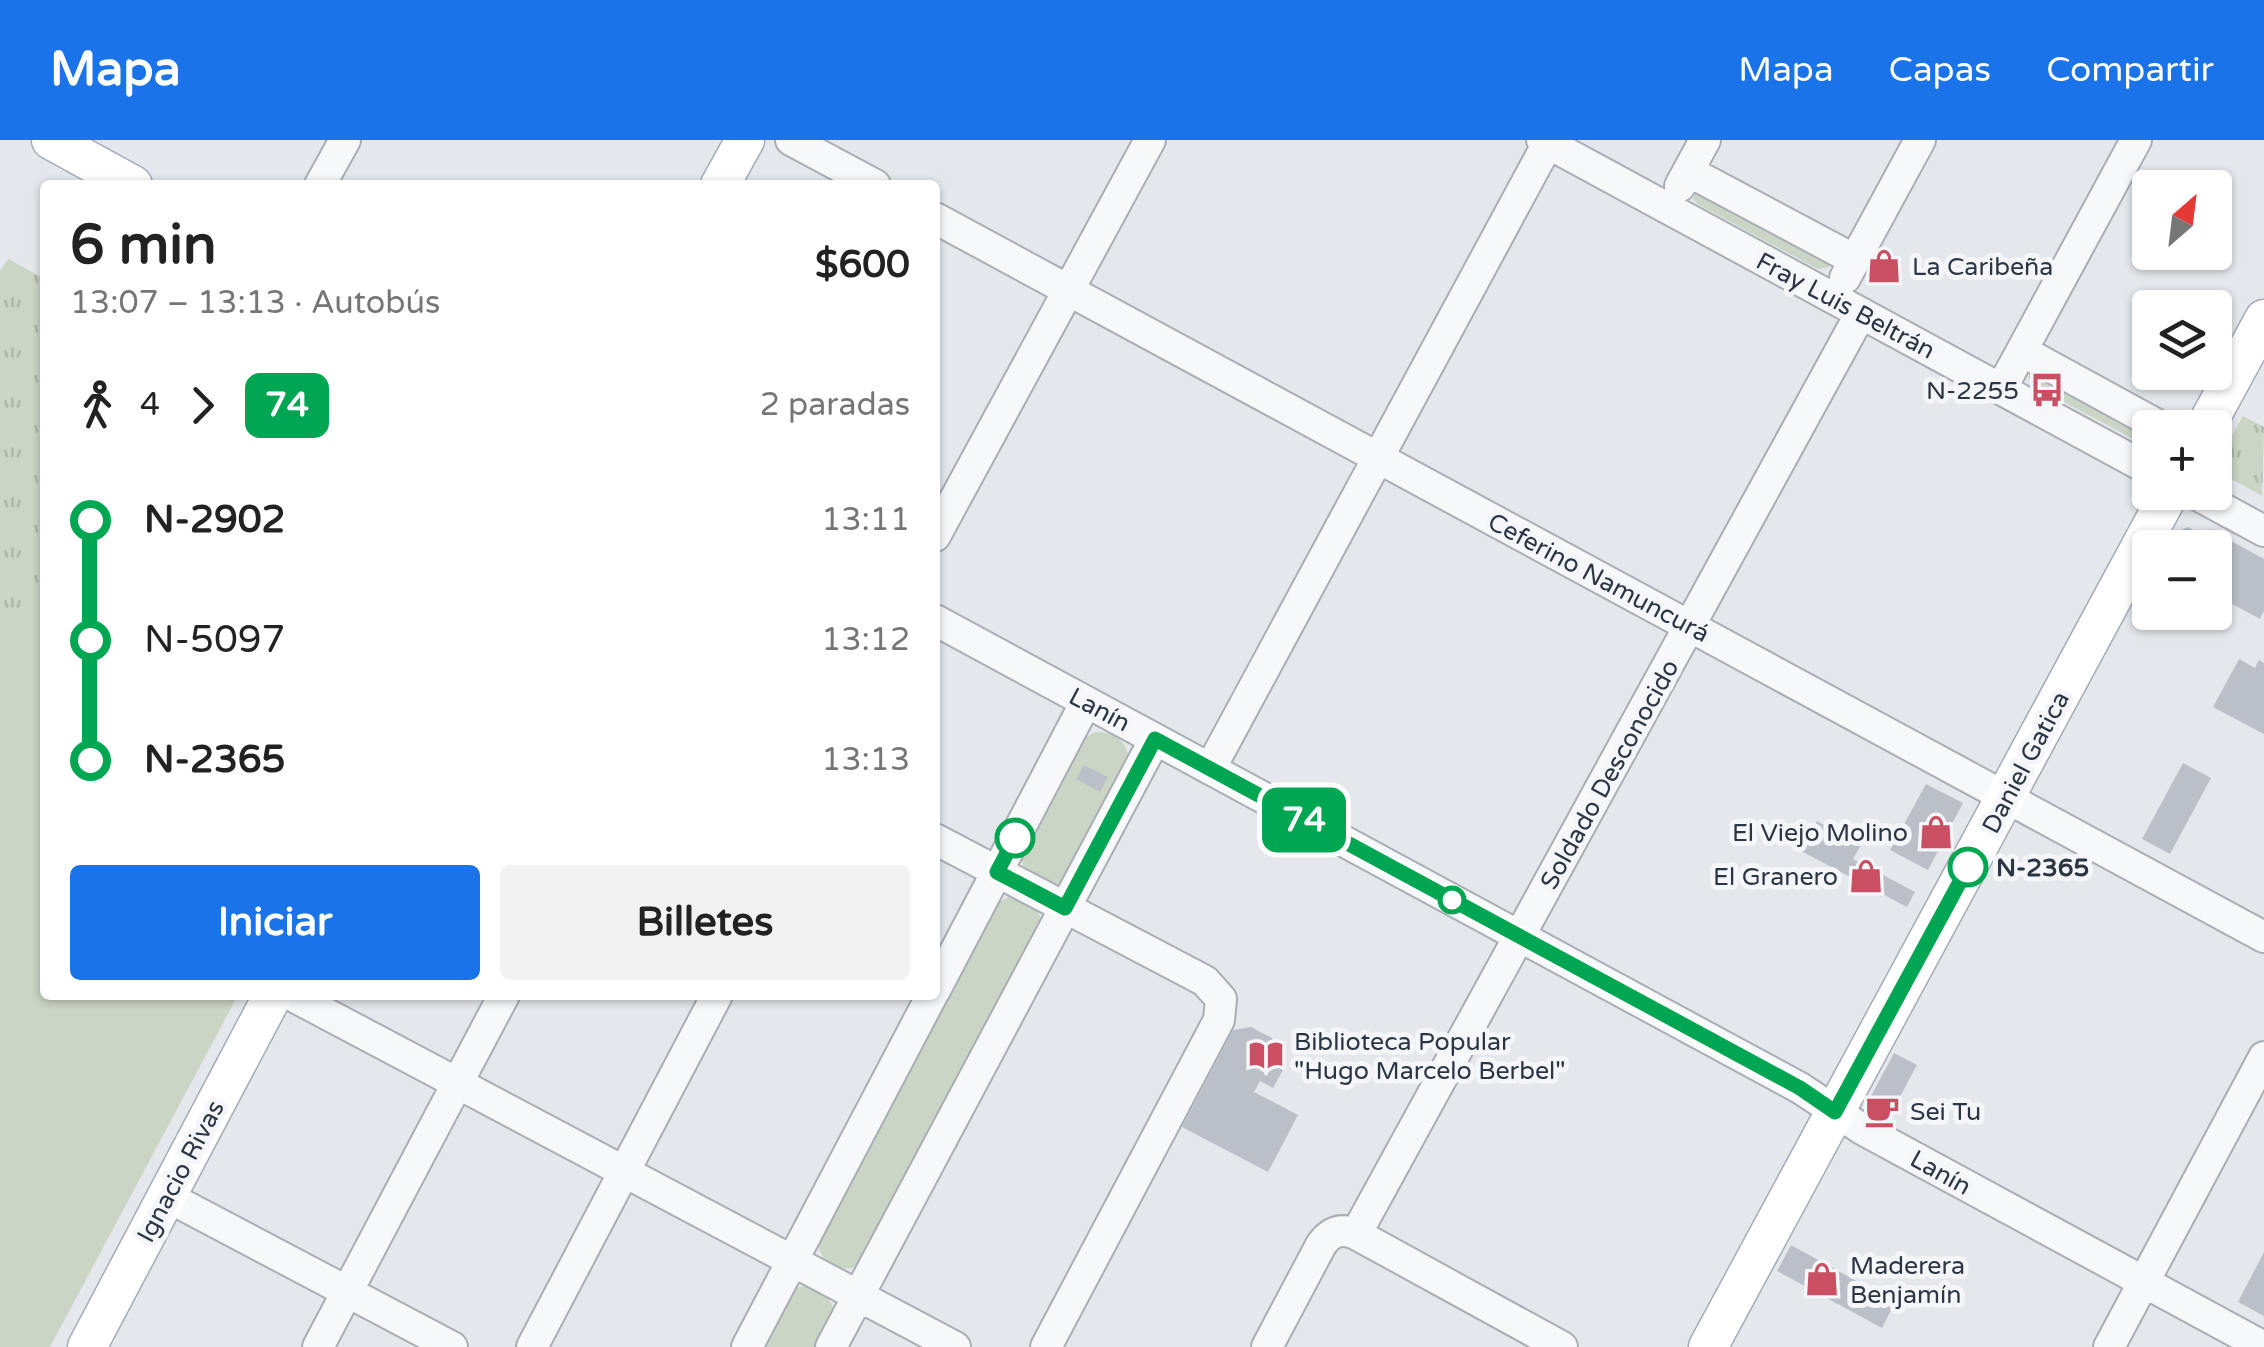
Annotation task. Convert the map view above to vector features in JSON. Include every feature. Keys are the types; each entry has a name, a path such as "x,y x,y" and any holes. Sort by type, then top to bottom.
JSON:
{"main road":[{"path":"50,140 125,180"},
{"path":"723,180 745,140"},
{"path":"2216,410 2261,331"},
{"name":"Daniel Gatica","path":"1708,1347 2160,510"},
{"name":"Ignacio Rivas","path":"86,1347 270,1000"}],"street":[{"path":"323,180 344,140"},
{"path":"792,140 865,180"},
{"path":"940,527 1150,140"},
{"path":"1668,208 1705,140"},
{"name":"Soldado Desconocido","path":"1266,1347 1321,1245 1346,1233 1520,936 1690,626 1848,305 1854,260 1920,140"},
{"path":"2002,389 2136,140"},
{"path":"1210,769 1545,142"},
{"name":"Fray Luis Beltrán","path":"1545,142 2132,460"},
{"name":"Fray Luis Beltrán","path":"1688,171 1854,260"},
{"name":"Ceferino Namuncurá","path":"940,221 2264,936"},
{"path":"2022,351 2132,412"},
{"path":"2224,510 2264,532"},
{"name":"Lanín","path":"940,623 1800,1088 1835,1112 2264,1347"},
{"path":"940,981 1086,702"},
{"path":"831,1347 1155,739"},
{"path":"940,842 1204,981 1221,999 1219,1020 1046,1347"},
{"path":"300,1000 955,1347"},
{"path":"318,1347 501,1000"},
{"path":"532,1347 714,1000"},
{"path":"748,1347 930,1000"},
{"path":"2109,1347 2264,1058"},
{"path":"166,1196 452,1347"},
{"path":"1346,1233 1562,1347"}],"green space":[{"path":"1696,191 1831,261 1829,267 1818,269 1699,205 1693,199"},
{"path":"8,259 40,276 40,611 0,632 0,271"},
{"path":"2031,372 2132,420 2132,438 2034,386 2028,377"},
{"path":"2243,416 2264,427 2262,496 2232,479 2232,435"},
{"path":"40,611 40,1000 235,1000 50,1347 0,1347 0,632"},
{"path":"1095,732 1117,737 1129,756 1067,881 1048,887 1025,873 1021,856 1080,741"},
{"path":"1017,896 1034,904 1042,921 863,1264 847,1268 832,1265 822,1255 817,1239 993,906"},
{"path":"809,1285 825,1293 835,1310 821,1347 757,1347 792,1289"}],"building":[{"path":"2232,542 2264,559 2264,611 2260,619 2232,604"},
{"path":"2239,659 2255,668 2259,660 2264,663 2264,734 2213,707"},
{"path":"2183,763 2211,778 2170,854 2142,839"},
{"path":"1084,765 1108,777 1100,792 1076,779"},
{"path":"1926,784 1963,803 1928,870 1890,850"},
{"name":"El Granero","path":"1817,821 1861,845 1853,859 1915,892 1907,907 1801,851"},
{"path":"1251,1027 1272,1038 1283,1070 1273,1088 1260,1081 1254,1092 1298,1115 1268,1172 1182,1127 1233,1030"},
{"path":"1894,1053 1917,1065 1887,1121 1872,1113 1868,1102"},
{"name":"Maderera Benjamín","path":"1791,1245 1895,1302 1882,1328 1777,1271"},
{"path":"2264,1252 2264,1316 2238,1302"}],"bus line":[{"name":"74","path":"1015,838 997,872 1065,908 1155,739 1800,1088 1835,1112 1968,867"}],"place":[{"name":"La Caribeña","path":"1884,266"},
{"name":"N-2255","path":"2047,390"},
{"name":"El Viejo Molino","path":"1936,832"},
{"name":"N-2365","path":"1968,867"},
{"name":"El Granero","path":"1866,876"},
{"name":"Biblioteca Popular \"Hugo Marcelo Berbel\"","path":"1266,1055"},
{"name":"Sei Tu","path":"1882,1111"},
{"name":"Maderera Benjamín","path":"1822,1279"}]}
